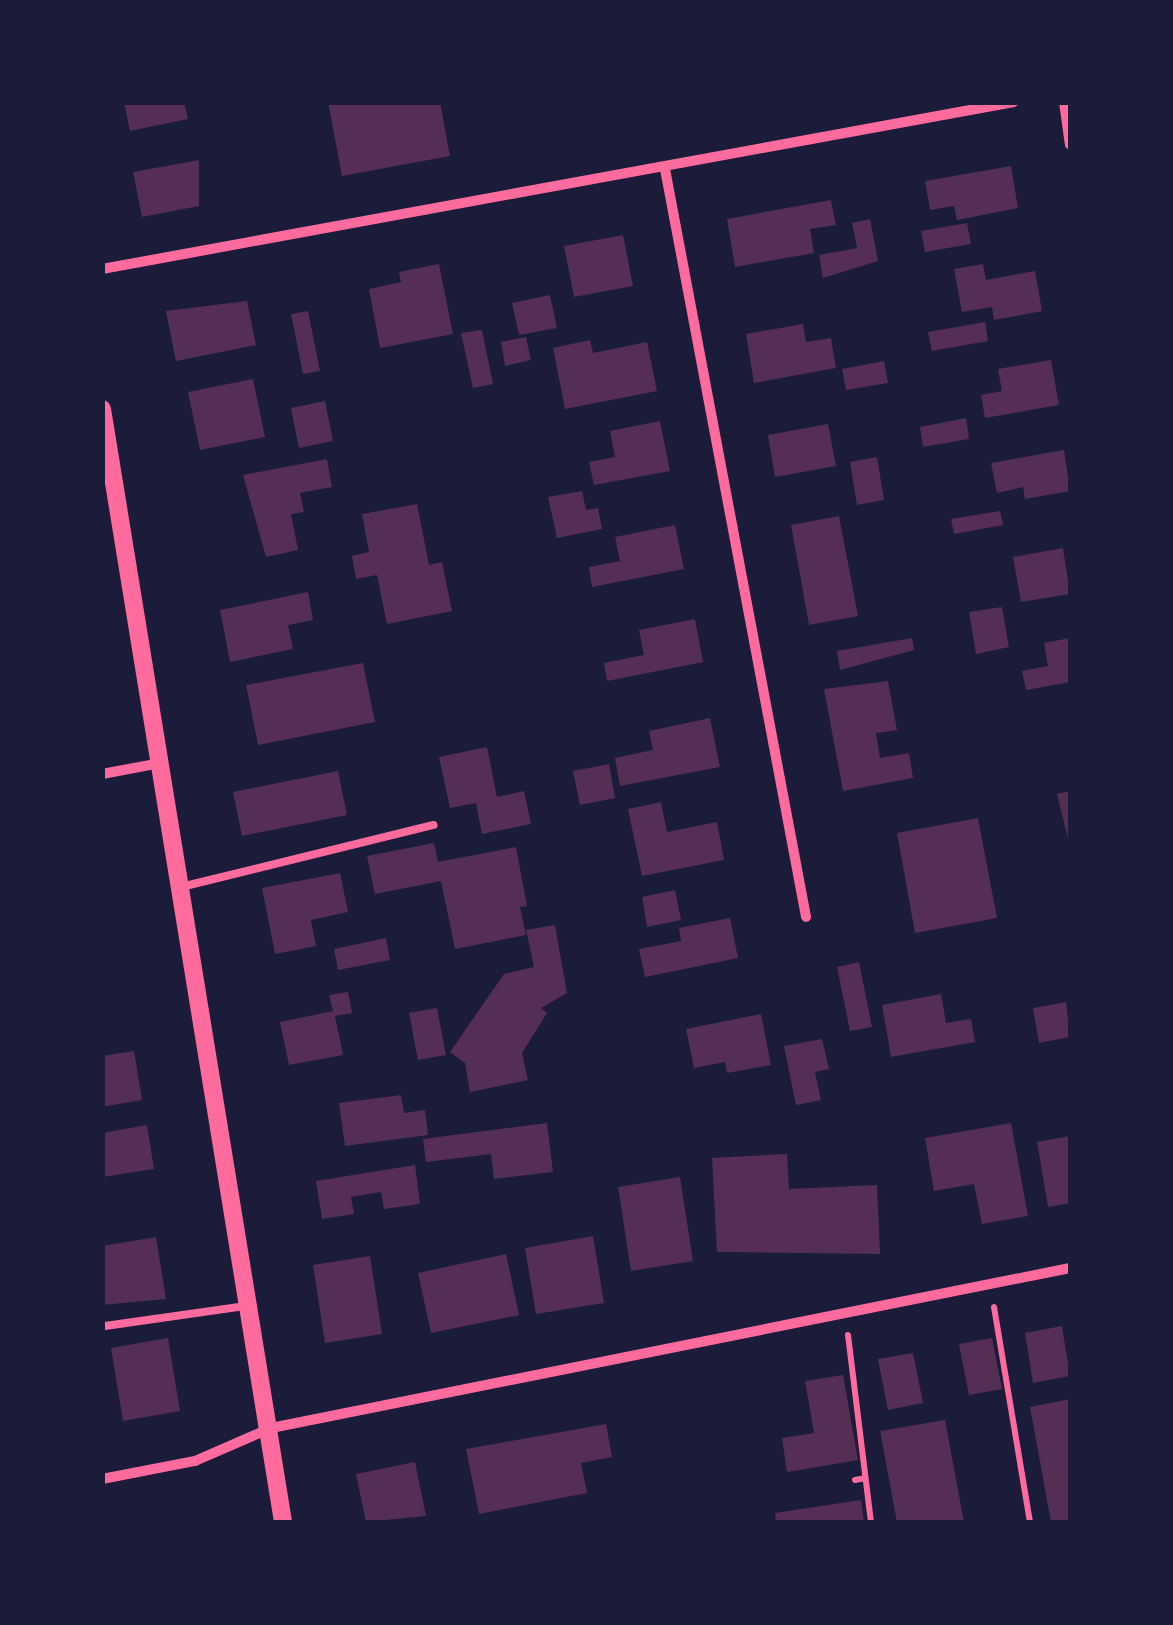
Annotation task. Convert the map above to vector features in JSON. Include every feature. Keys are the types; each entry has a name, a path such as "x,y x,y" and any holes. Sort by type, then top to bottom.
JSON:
{"street":[{"path":"102,270 664,169 949,108 1014,102"},
{"path":"1064,102 1070,146"},
{"path":"664,169 806,917"},
{"path":"102,409 283,1522"},
{"path":"102,774 160,763"},
{"path":"102,1480 195,1462 270,1428 1070,1268"}],"lane":[{"path":"181,887 433,825"},
{"path":"104,1326 250,1305"}],"path":[{"path":"990,1283 1030,1522"},
{"path":"845,1312 871,1522"},
{"path":"856,1480 866,1478"}],"building":[{"path":"124,102 184,102 188,119 130,131"},
{"path":"328,102 440,102 450,156 342,176"},
{"path":"199,160 199,206 142,217 133,172"},
{"path":"1011,166 1018,208 957,220 954,206 930,210 925,181"},
{"path":"831,200 836,225 810,229 814,253 735,267 727,219"},
{"path":"870,219 878,261 823,278 819,255 857,248 852,223"},
{"path":"967,223 971,244 925,252 921,231"},
{"path":"623,235 633,286 574,297 564,246"},
{"path":"439,264 453,334 380,348 369,289 401,282 399,272"},
{"path":"983,264 986,280 1035,271 1042,311 994,320 992,307 962,312 954,269"},
{"path":"550,295 557,328 519,335 512,303"},
{"path":"247,301 256,345 176,361 166,311"},
{"path":"308,311 320,371 303,374 291,314"},
{"path":"985,322 988,341 932,351 928,332"},
{"path":"803,324 806,342 831,338 836,368 754,383 746,334"},
{"path":"482,330 493,384 473,388 461,333"},
{"path":"526,337 531,360 505,366 501,342"},
{"path":"590,340 593,353 647,342 657,391 565,409 553,348"},
{"path":"1051,360 1059,405 985,418 981,395 1002,391 998,369"},
{"path":"884,361 888,383 846,390 842,369"},
{"path":"253,379 265,437 200,450 188,392"},
{"path":"325,401 333,441 299,448 291,408"},
{"path":"966,418 969,439 923,447 920,427"},
{"path":"660,421 670,471 594,485 589,462 615,457 610,431"},
{"path":"828,424 836,466 775,477 768,435"},
{"path":"1064,450 1070,491 1025,499 1023,487 997,493 991,463"},
{"path":"877,457 884,500 857,505 850,462"},
{"path":"327,459 332,487 300,493 304,512 291,514 298,550 266,557 243,475"},
{"path":"582,491 586,510 598,508 602,529 557,538 548,497"},
{"path":"417,504 429,565 442,562 452,611 387,624 377,575 356,579 352,556 369,552 362,514"},
{"path":"1000,511 1003,525 954,534 951,519"},
{"path":"839,516 858,616 809,625 791,525"},
{"path":"675,525 684,569 592,587 589,567 620,561 615,537"},
{"path":"1063,548 1070,594 1021,602 1013,557"},
{"path":"308,592 313,620 288,625 293,649 230,662 220,610"},
{"path":"1002,607 1009,647 976,654 969,612"},
{"path":"695,619 703,662 607,681 604,663 644,655 639,630"},
{"path":"912,638 914,650 840,670 837,651"},
{"path":"1070,638 1070,682 1026,690 1022,671 1048,666 1044,643"},
{"path":"363,663 375,722 258,745 246,685"},
{"path":"888,681 897,730 876,733 880,758 909,753 913,778 843,791 824,689"},
{"path":"710,718 720,767 620,786 615,758 653,750 649,731"},
{"path":"487,747 497,797 524,791 531,824 482,834 476,803 450,808 439,757"},
{"path":"609,764 615,798 580,805 573,771"},
{"path":"338,771 347,815 242,836 233,792"},
{"path":"1070,791 1070,842 1069,843 1057,794"},
{"path":"661,802 667,832 717,822 724,860 642,876 628,809"},
{"path":"978,818 997,918 915,933 897,833"},
{"path":"434,843 438,862 516,847 527,906 520,907 526,935 455,949 441,881 375,894 367,856"},
{"path":"340,873 348,912 311,920 316,946 275,954 262,888"},
{"path":"675,890 681,920 647,927 642,897"},
{"path":"730,918 738,958 645,977 639,949 681,941 679,928"},
{"path":"555,925 567,993 541,1008 547,1013 522,1053 528,1080 470,1092 465,1063 450,1052 504,974 534,967 526,930"},
{"path":"386,938 390,960 338,970 334,949"},
{"path":"859,962 872,1027 850,1031 837,967"},
{"path":"348,992 352,1013 335,1016 343,1055 289,1065 280,1022 333,1011 329,995"},
{"path":"941,994 946,1023 971,1019 975,1042 891,1057 882,1005"},
{"path":"1066,1002 1070,1037 1039,1043 1033,1008"},
{"path":"437,1008 446,1055 418,1060 409,1013"},
{"path":"761,1014 771,1065 727,1073 725,1062 694,1068 686,1029"},
{"path":"822,1039 829,1069 815,1072 821,1100 796,1105 784,1046"},
{"path":"134,1051 142,1100 102,1107 102,1056"},
{"path":"401,1095 404,1113 425,1110 428,1135 345,1146 339,1103"},
{"path":"547,1123 553,1172 494,1179 491,1154 426,1162 423,1139"},
{"path":"1011,1123 1028,1216 982,1224 974,1184 934,1191 925,1138"},
{"path":"147,1125 154,1169 102,1177 102,1133"},
{"path":"1070,1136 1070,1203 1048,1207 1037,1142"},
{"path":"787,1154 789,1189 877,1185 880,1254 717,1252 712,1158"},
{"path":"415,1165 420,1204 384,1209 381,1192 351,1197 354,1214 322,1219 316,1181"},
{"path":"680,1177 693,1261 631,1271 618,1187"},
{"path":"593,1236 604,1303 536,1314 525,1248"},
{"path":"156,1237 166,1299 102,1305 102,1246"},
{"path":"506,1254 519,1315 431,1333 418,1273"},
{"path":"370,1256 382,1334 325,1343 313,1265"},
{"path":"1062,1326 1070,1376 1033,1383 1025,1333"},
{"path":"168,1338 180,1411 123,1421 111,1348"},
{"path":"992,1338 1002,1389 969,1395 959,1344"},
{"path":"913,1353 923,1403 888,1410 878,1359"},
{"path":"843,1375 858,1460 787,1472 782,1438 814,1433 805,1381"},
{"path":"1070,1399 1070,1522 1051,1522 1030,1407"},
{"path":"945,1420 964,1522 897,1522 880,1431"},
{"path":"606,1424 612,1457 581,1463 587,1493 479,1514 466,1449"},
{"path":"415,1462 426,1516 366,1522 356,1474"},
{"path":"861,1500 864,1522 776,1522 775,1513"}]}
